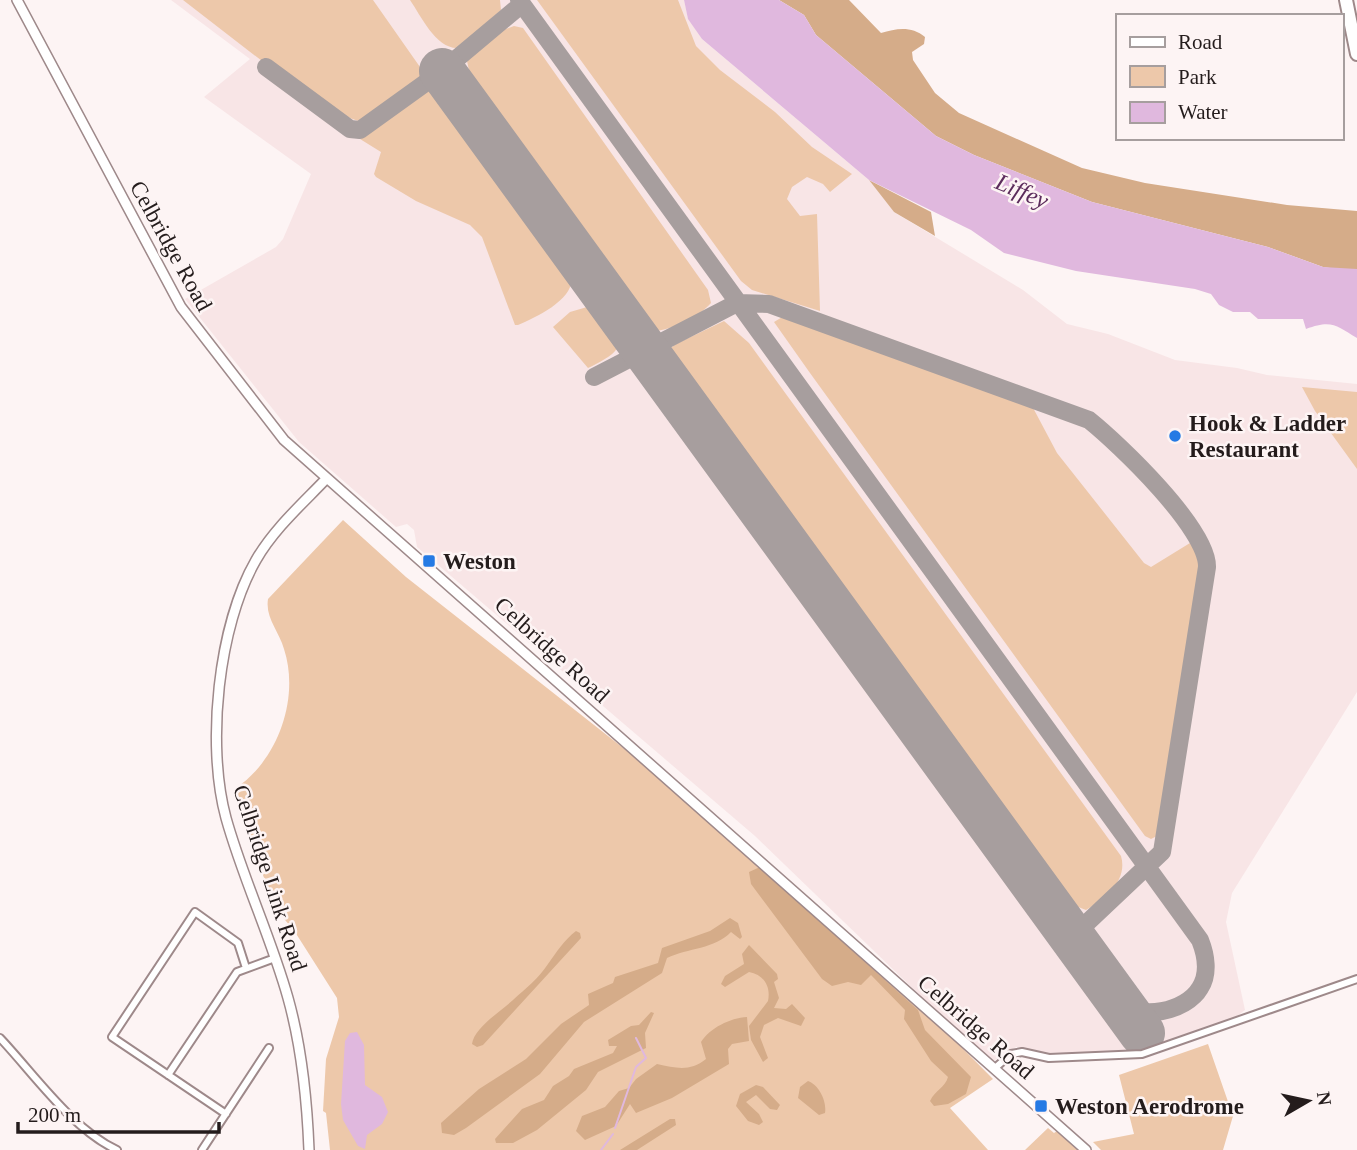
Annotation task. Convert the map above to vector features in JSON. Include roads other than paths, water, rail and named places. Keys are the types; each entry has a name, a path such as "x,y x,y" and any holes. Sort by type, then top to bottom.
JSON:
{"highway":[{"path":"1346,0 1357,54"}],"main road":[{"name":"Celbridge Road","path":"17,0 187,318 284,440 325,480 445,581 1086,1150"},
{"name":"Celbridge Link Road","path":"309,1150 300,1049 275,958 234,842 221,796 218,742 224,653 237,605 256,561 282,523 325,480"}],"street":[{"path":"226,1114 112,1037 195,912 238,943 246,968"},
{"path":"168,1075 237,972 275,958"},
{"path":"995,1068 1016,1052 1049,1058 1142,1054 1357,979"},
{"path":"0,1038 80,1124 97,1139 117,1150"},
{"path":"202,1150 269,1048"}],"water":[{"name":"Liffey","path":"684,0 779,0 804,15 816,35 936,136 974,155 1092,202 1268,247 1323,267 1357,269 1357,338 1334,325 1322,324 1306,329 1303,319 1258,319 1250,312 1233,312 1219,305 1211,294 1195,289 1076,271 1004,253 971,230 869,180 702,39 688,19"},
{"path":"357,1032 364,1045 365,1085 382,1097 388,1112 382,1124 367,1135 365,1149 358,1146 343,1120 341,1104 345,1041 350,1033"}],"waterway":[{"path":"615,1128 636,1067 646,1058 636,1038"},
{"path":"601,1150 613,1134"}],"place":[{"name":"Hook & Ladder Restaurant","path":"1175,436"},
{"name":"Weston","path":"429,561"},
{"name":"Weston Aerodrome","path":"1041,1106"}]}
